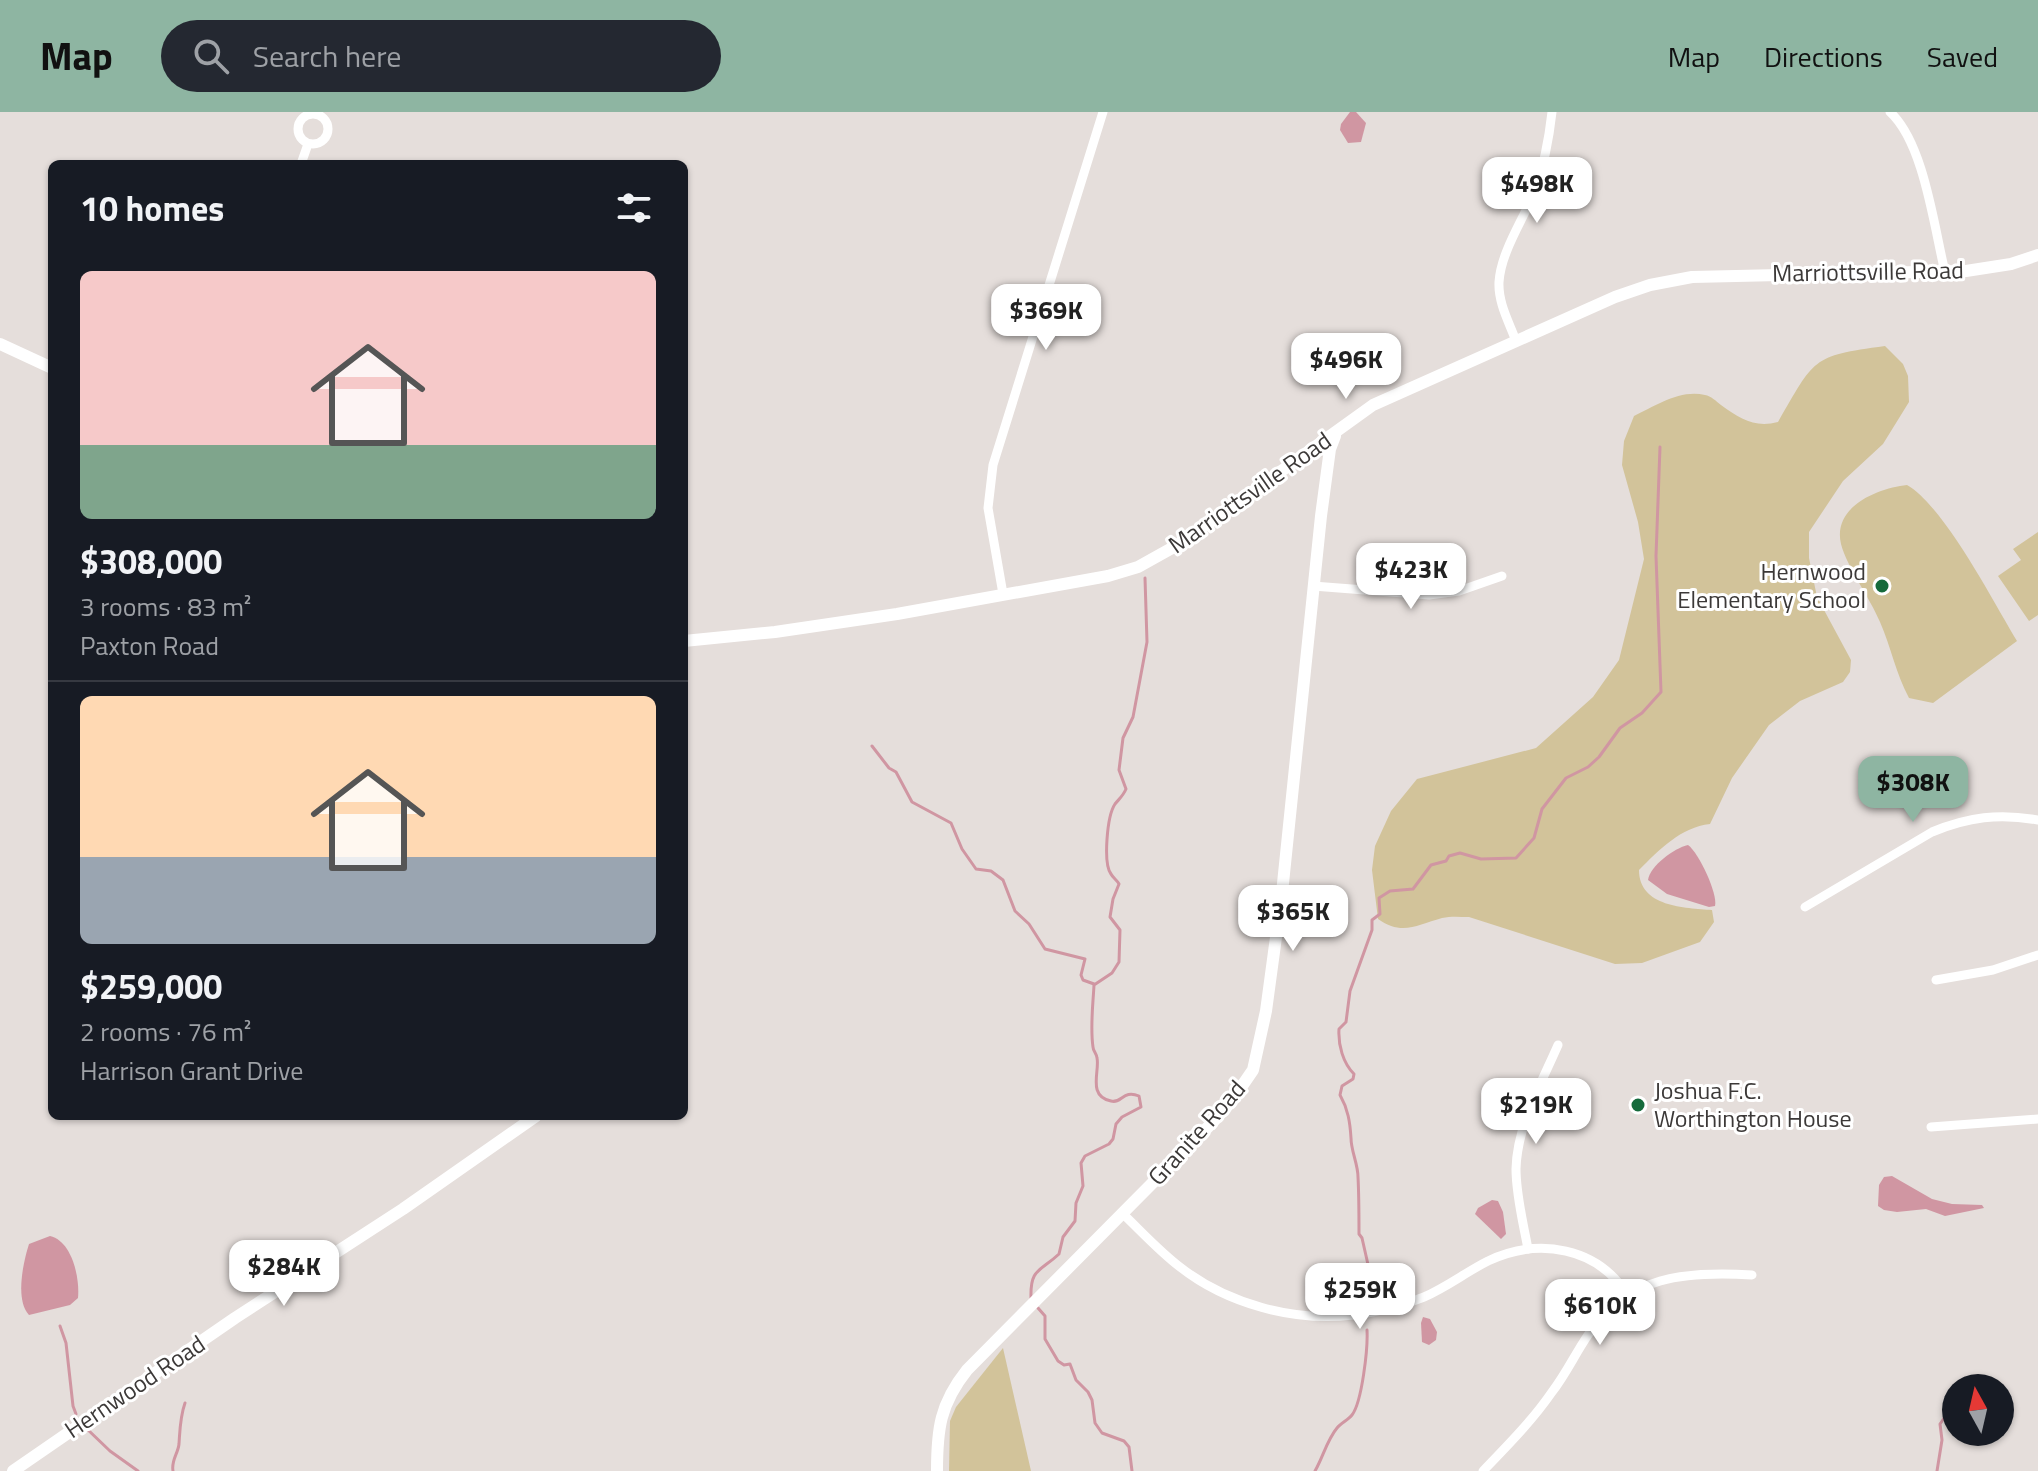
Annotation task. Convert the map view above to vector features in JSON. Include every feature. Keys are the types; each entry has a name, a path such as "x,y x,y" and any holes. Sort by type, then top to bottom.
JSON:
{"street":[{"path":"1003,594 990,529 991,476 1103,112"},
{"path":"1516,341 1500,296 1501,268 1540,173 1550,135 1552,112"},
{"path":"1890,112 1903,126 1916,154 1945,272"},
{"path":"302,160 308,144"},
{"name":"Marriottsville Road","path":"688,641 802,628 1118,574 1149,562 1193,535 1373,405 1615,297 1670,280 1708,275 1945,272 1990,269 2035,259"},
{"path":"0,344 48,366"},
{"name":"Granite Road","path":"937,1471 941,1415 954,1387 967,1370 1231,1102 1249,1077 1258,1052 1275,955 1313,586 1328,458 1336,433"},
{"path":"1313,586 1429,595 1459,591 1502,576"},
{"path":"1805,907 1932,832 1953,823 1996,815 2038,820"},
{"path":"1936,980 1993,970 2038,955"},
{"path":"1528,1249 1518,1191 1517,1156 1526,1120 1558,1045"},
{"path":"1931,1127 2038,1119"},
{"name":"Hernwood Road","path":"13,1471 530,1120"},
{"path":"1122,1213 1164,1254 1204,1282 1248,1303 1304,1315 1353,1315 1400,1306 1445,1287 1485,1262 1528,1249 1559,1249 1590,1259 1613,1275 1628,1296"},
{"path":"1483,1471 1551,1394 1600,1320 1628,1296 1662,1279 1681,1274 1752,1275"}],"shaded area":[{"path":"1350,112 1356,112 1366,123 1361,142 1348,143 1340,130"},
{"path":"1885,346 1903,364 1908,376 1909,402 1883,444 1843,481 1809,532 1809,558 1817,597 1851,660 1850,672 1843,682 1800,701 1769,725 1732,778 1710,824 1680,835 1639,870 1641,882 1655,898 1677,906 1712,910 1714,922 1700,942 1642,963 1615,964 1469,917 1445,917 1402,928 1378,919 1372,870 1375,846 1391,811 1417,779 1536,748 1593,697 1619,660 1644,559 1638,522 1622,465 1624,441 1634,416 1668,400 1696,394 1709,396 1748,421 1762,424 1778,422 1808,373 1817,364 1842,353"},
{"path":"1907,485 1937,513 1952,534 2017,641 1933,703 1909,698 1880,622 1841,544 1840,531 1851,509 1871,495"},
{"path":"2038,532 2038,615 2029,621 1998,576 2021,560 2013,549"},
{"path":"1688,845 1707,874 1715,906 1709,907 1667,894 1648,880 1653,869 1664,858"},
{"path":"1892,1176 1932,1199 1952,1204 1982,1205 1984,1208 1945,1216 1926,1209 1884,1210 1878,1206 1879,1185 1884,1177"},
{"path":"1492,1200 1498,1201 1503,1212 1506,1234 1501,1239 1475,1214 1478,1208"},
{"path":"50,1236 64,1245 73,1261 78,1298 70,1305 29,1315 21,1291 29,1244"},
{"path":"1423,1317 1430,1319 1437,1332 1436,1340 1429,1345 1422,1342"},
{"path":"1003,1348 1031,1471 949,1471 950,1421 956,1407"}],"waterway":[{"path":"1364,1299 1363,1283 1369,1269 1359,1234 1358,1172 1348,1116 1340,1095 1342,1086 1353,1079 1354,1074 1342,1053 1339,1029 1346,1022 1350,991 1372,930 1372,920 1380,914 1379,898 1390,891 1413,889 1431,865 1446,861 1449,856 1460,853 1481,859 1516,858 1534,838 1542,809 1566,778 1588,767 1620,728 1642,713 1661,692 1656,556 1660,447"},
{"path":"1031,1298 1034,1276 1059,1254 1063,1237 1075,1221 1076,1203 1083,1186 1081,1163 1085,1156 1109,1144 1122,1117 1141,1107 1139,1096 1134,1094 1115,1101 1099,1094 1092,1024 1094,985 1112,973 1119,962 1120,930 1110,917 1119,884 1109,868 1107,839 1112,810 1126,789 1119,770 1123,738 1133,717 1147,642 1145,578"},
{"path":"872,746 889,768 896,772 912,802 951,823 962,849 976,869 991,871 1003,880 1015,911 1029,924 1045,949 1085,959 1081,975 1083,980 1094,984"},
{"path":"1038,1308 1045,1316 1045,1339 1058,1361 1064,1365 1070,1364 1076,1380 1088,1392 1095,1423 1102,1433 1124,1441 1129,1447 1132,1471"},
{"path":"60,1326 66,1343 76,1414"},
{"path":"1315,1471 1334,1433 1356,1408 1364,1374 1367,1330"},
{"path":"173,1471 185,1403"},
{"path":"1942,1421 1942,1440"},
{"path":"86,1428 110,1451 138,1471"},
{"path":"1937,1471 1942,1440"}],"place":[{"name":"Hernwood Elementary School","path":"1882,586"},
{"name":"Joshua F.C. Worthington House","path":"1638,1105"}]}
